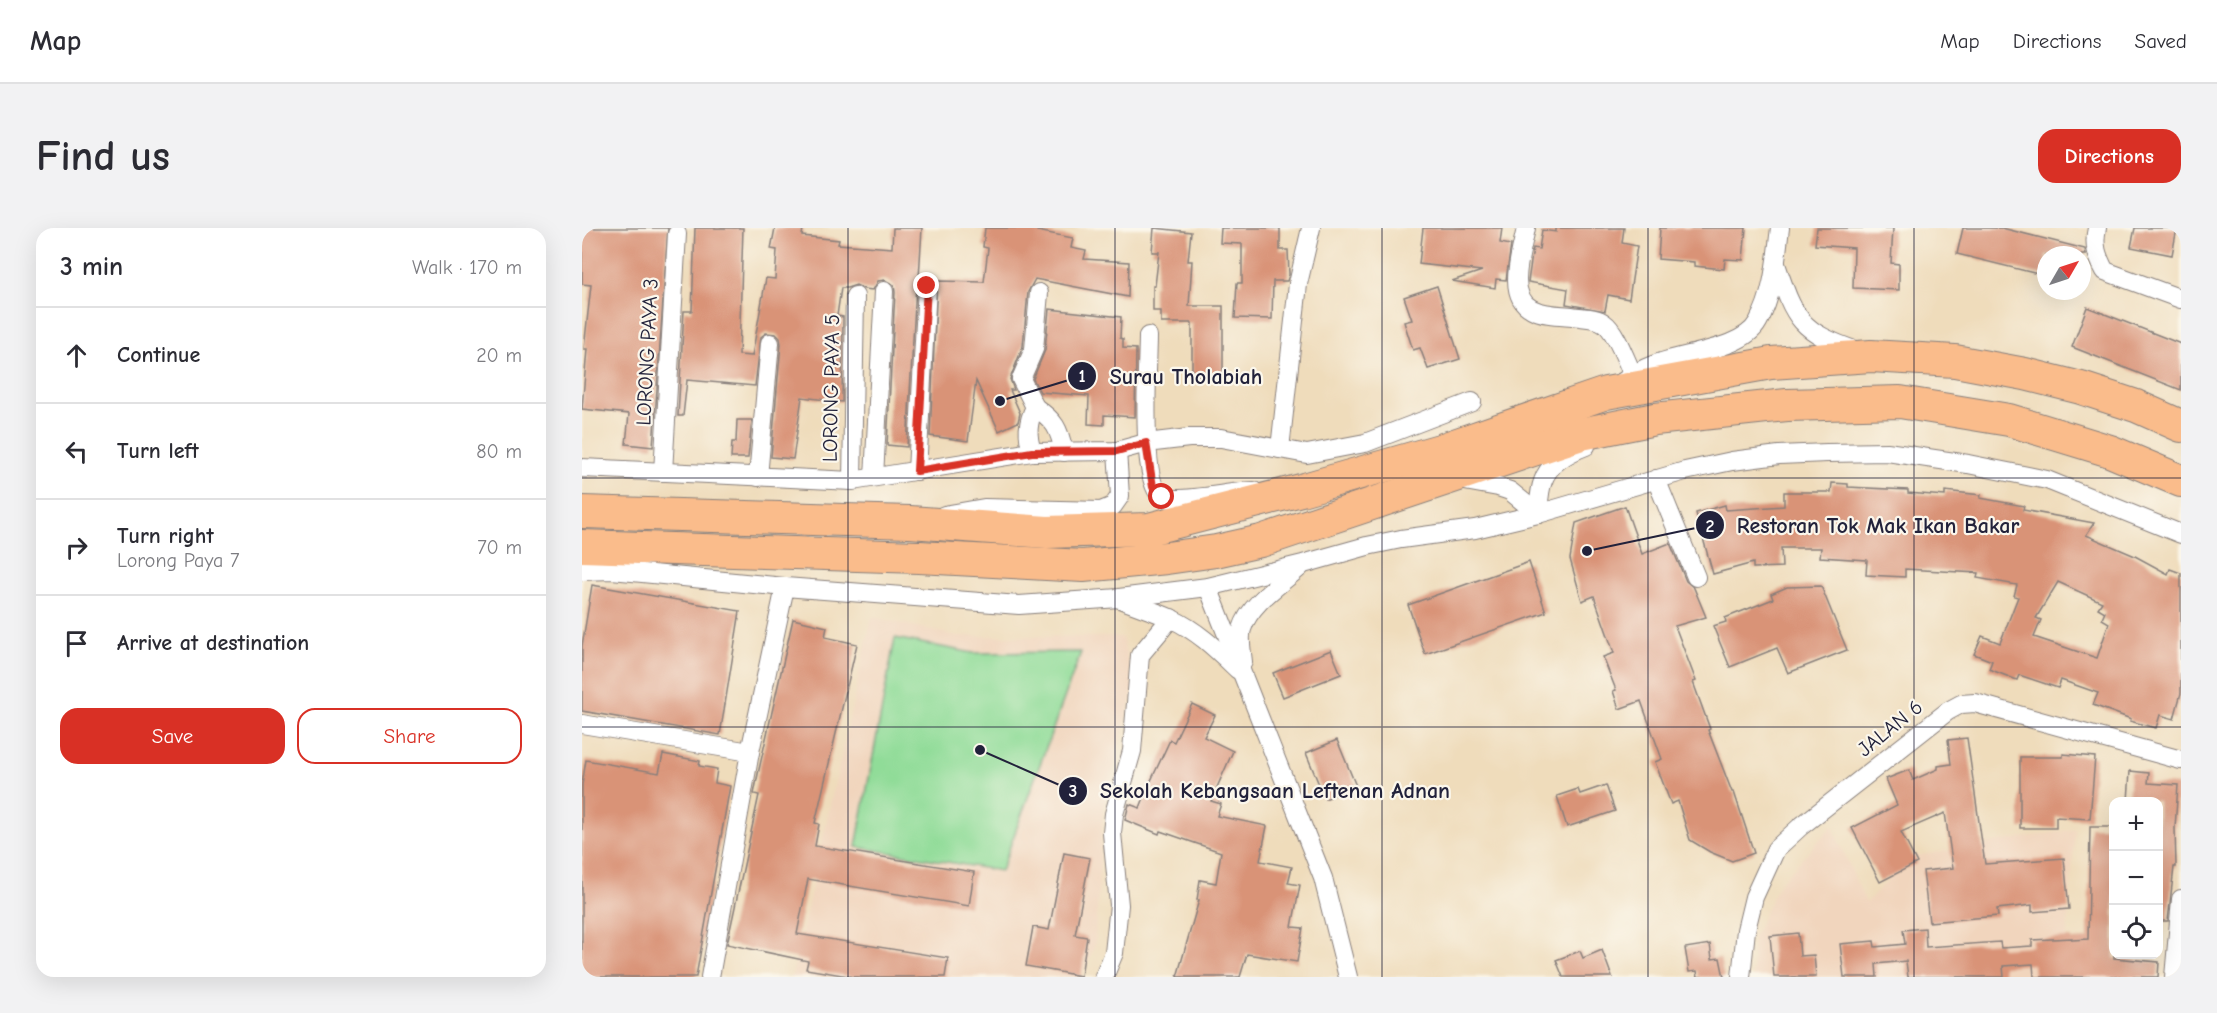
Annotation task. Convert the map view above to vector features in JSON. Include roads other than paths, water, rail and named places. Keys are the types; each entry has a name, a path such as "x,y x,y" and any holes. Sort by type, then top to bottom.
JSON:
{"highway":[{"path":"582,512 910,522 1047,532 1149,529 1300,490 1440,450 1606,393 1771,363 1871,356 1955,361 2025,374 2081,388 2136,406 2181,426"},
{"path":"582,546 920,557 1083,566 1206,552 1261,541 1581,434 1655,419 1787,405 1900,402 2009,420 2110,451 2181,481"}],"street":[{"path":"1280,449 1298,284 1311,228"},
{"path":"1526,228 1516,281 1521,299 1530,309 1542,313 1604,322 1633,375"},
{"path":"1606,393 1653,364 1729,345 1757,325 1766,304 1776,264 1780,228"},
{"path":"2097,228 2094,242 2105,271 2181,299"},
{"name":"LORONG PAYA 3","path":"663,472 677,234"},
{"path":"1776,264 1790,301 1804,325 1826,340 1871,356"},
{"path":"917,471 927,286"},
{"path":"874,477 884,291"},
{"path":"1039,293 1034,349 1021,379 1035,407 1050,417 1059,430 1064,452"},
{"name":"LORONG PAYA 5","path":"852,481 855,296"},
{"path":"1148,336 1146,443 1153,487 1162,497 1179,500 1235,491 1300,490"},
{"path":"759,477 770,343"},
{"path":"582,468 852,481 1032,452 1117,451 1146,443 1189,438 1221,438 1308,454 1365,443 1472,402"},
{"path":"1032,452 1027,436 1028,420 1035,407"},
{"path":"1538,514 1543,481 1551,468 1570,452 1655,419"},
{"path":"910,522 984,508 1101,511 1113,506 1120,496 1117,451"},
{"path":"582,571 612,570 785,587 1019,605 1119,598 1208,587 1401,538 1475,529 1538,514 1656,479 1732,461 1779,455 1887,452 1968,464 2046,480 2181,534"},
{"path":"1446,478 1510,491 1538,514"},
{"path":"1656,479 1696,577"},
{"path":"1243,676 1241,630 1252,612 1266,596 1303,564"},
{"path":"710,977 750,752 785,587"},
{"path":"1208,587 1323,878 1348,977"},
{"path":"1119,598 1171,618 1193,630 1212,645 1243,676"},
{"path":"1104,977 1114,953 1119,905 1112,833 1114,814 1132,751 1140,655 1171,618"},
{"name":"JALAN 6","path":"1742,977 1746,930 1754,897 1776,849 1800,827 1925,728 1961,704 1975,703 2181,760"},
{"path":"582,725 750,752"},
{"path":"2174,977 2181,899"}],"place":[{"name":"Surau Tholabiah","path":"1000,401"},
{"name":"Restoran Tok Mak Ikan Bakar","path":"1587,551"},
{"name":"Sekolah Kebangsaan Leftenan Adnan","path":"980,750"}]}
